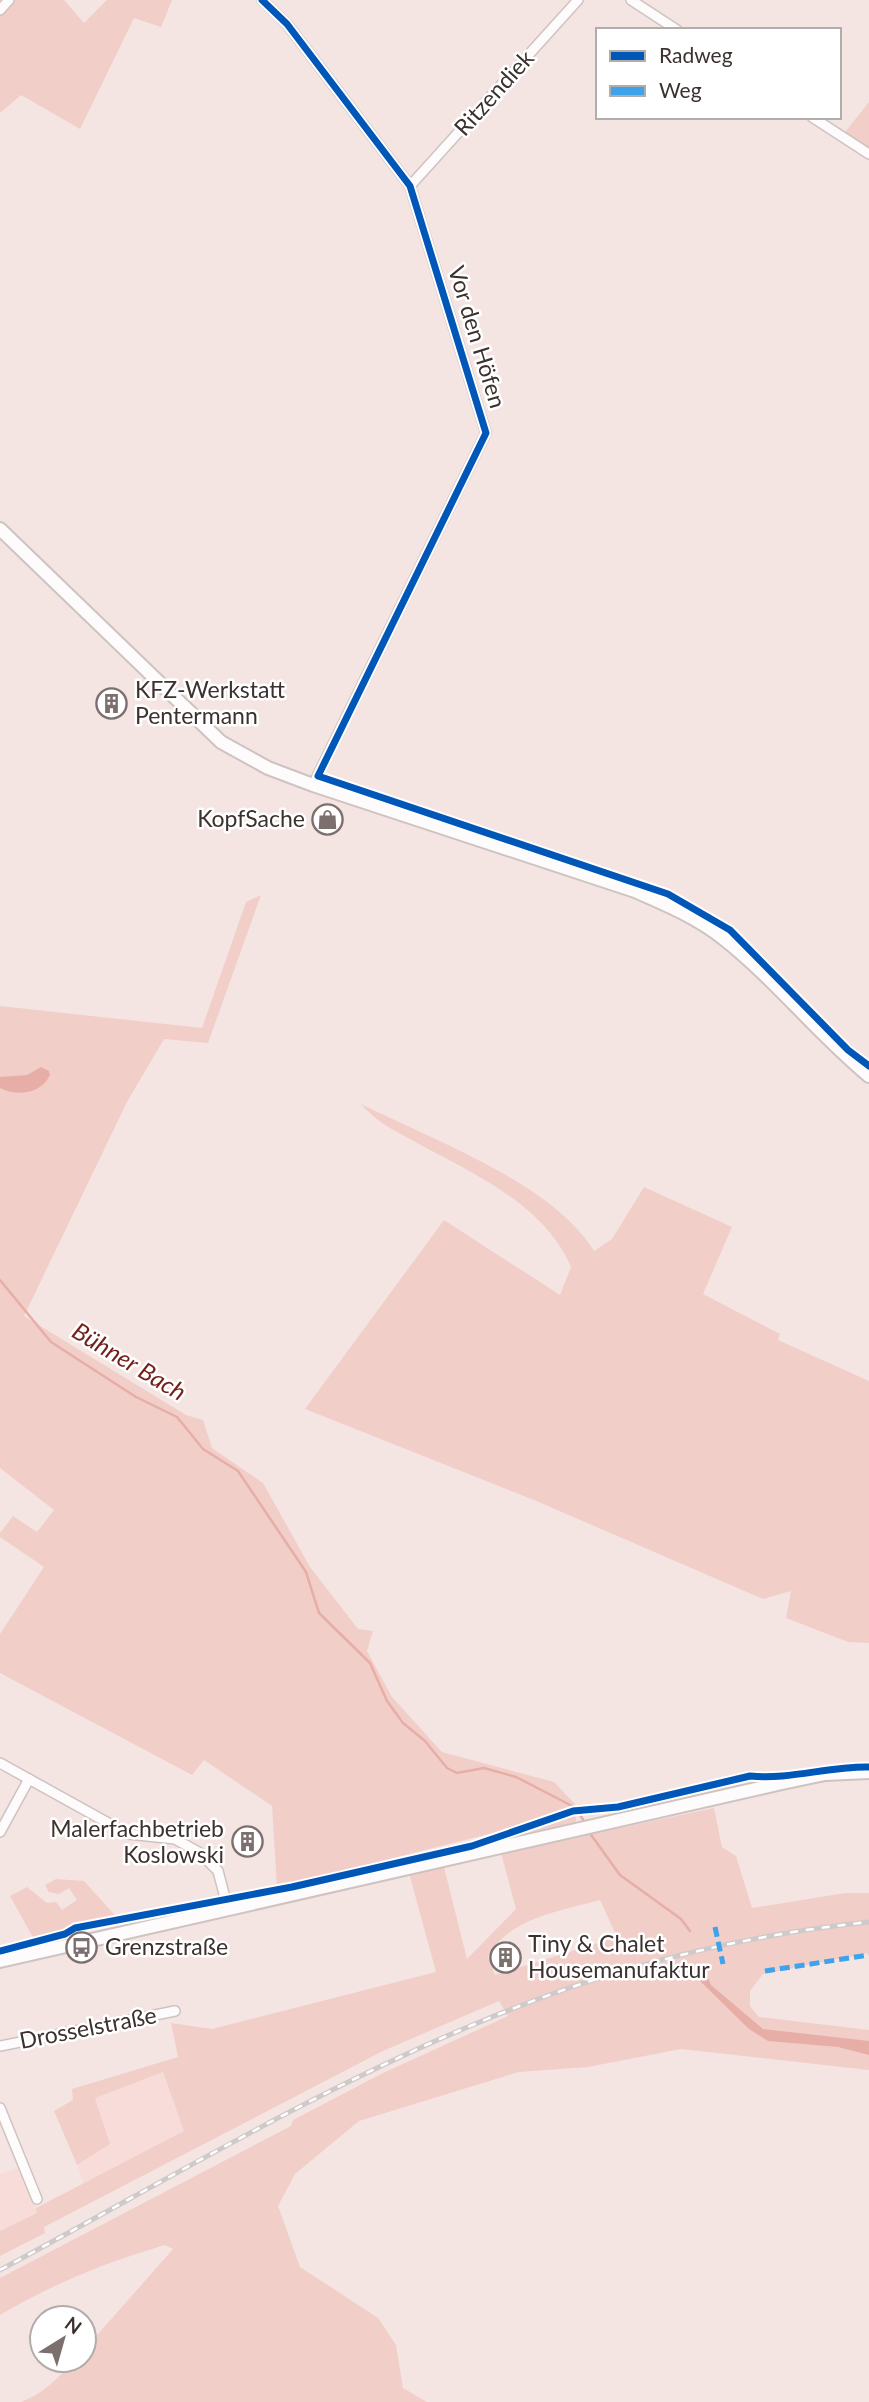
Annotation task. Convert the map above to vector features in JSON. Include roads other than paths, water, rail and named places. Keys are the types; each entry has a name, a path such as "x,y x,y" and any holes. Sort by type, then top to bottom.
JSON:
{"street":[{"path":"0,10 9,0"},
{"name":"Vor den Höfen","path":"261,0 287,24 410,186 486,433 313,785"},
{"name":"Ritzendiek","path":"410,186 578,0"},
{"path":"631,0 674,28"},
{"path":"816,119 869,154"},
{"path":"0,528 221,742 268,768 313,785 635,891 680,911 724,939 836,1049 869,1076"},
{"path":"0,1763 128,1835 175,1839 200,1853 218,1871 228,1909"},
{"path":"0,1961 825,1774 869,1772"},
{"path":"0,1832 29,1780"},
{"name":"Drosselstraße","path":"0,2046 175,2011"},
{"path":"0,2109 37,2199"}],"waterway":[{"name":"Bühner Bach","path":"0,1280 51,1342 136,1397 177,1417 203,1449 238,1471 306,1572 319,1613 370,1663 387,1701 403,1723 425,1741 447,1768 457,1773 484,1768 516,1777 576,1808 585,1823"},
{"name":"Bühner Bach","path":"589,1832 620,1875 681,1919 690,1931"}],"railway":[{"path":"0,2270 354,2079 522,2005 619,1972 718,1946 869,1922"}],"place":[{"name":"KFZ-Werkstatt Pentermann","path":"112,703"},
{"name":"KopfSache","path":"328,819"},
{"name":"Malerfachbetrieb Koslowski","path":"247,1842"},
{"name":"Grenzstraße","path":"82,1947"},
{"name":"Tiny & Chalet Housemanufaktur","path":"505,1957"}]}
